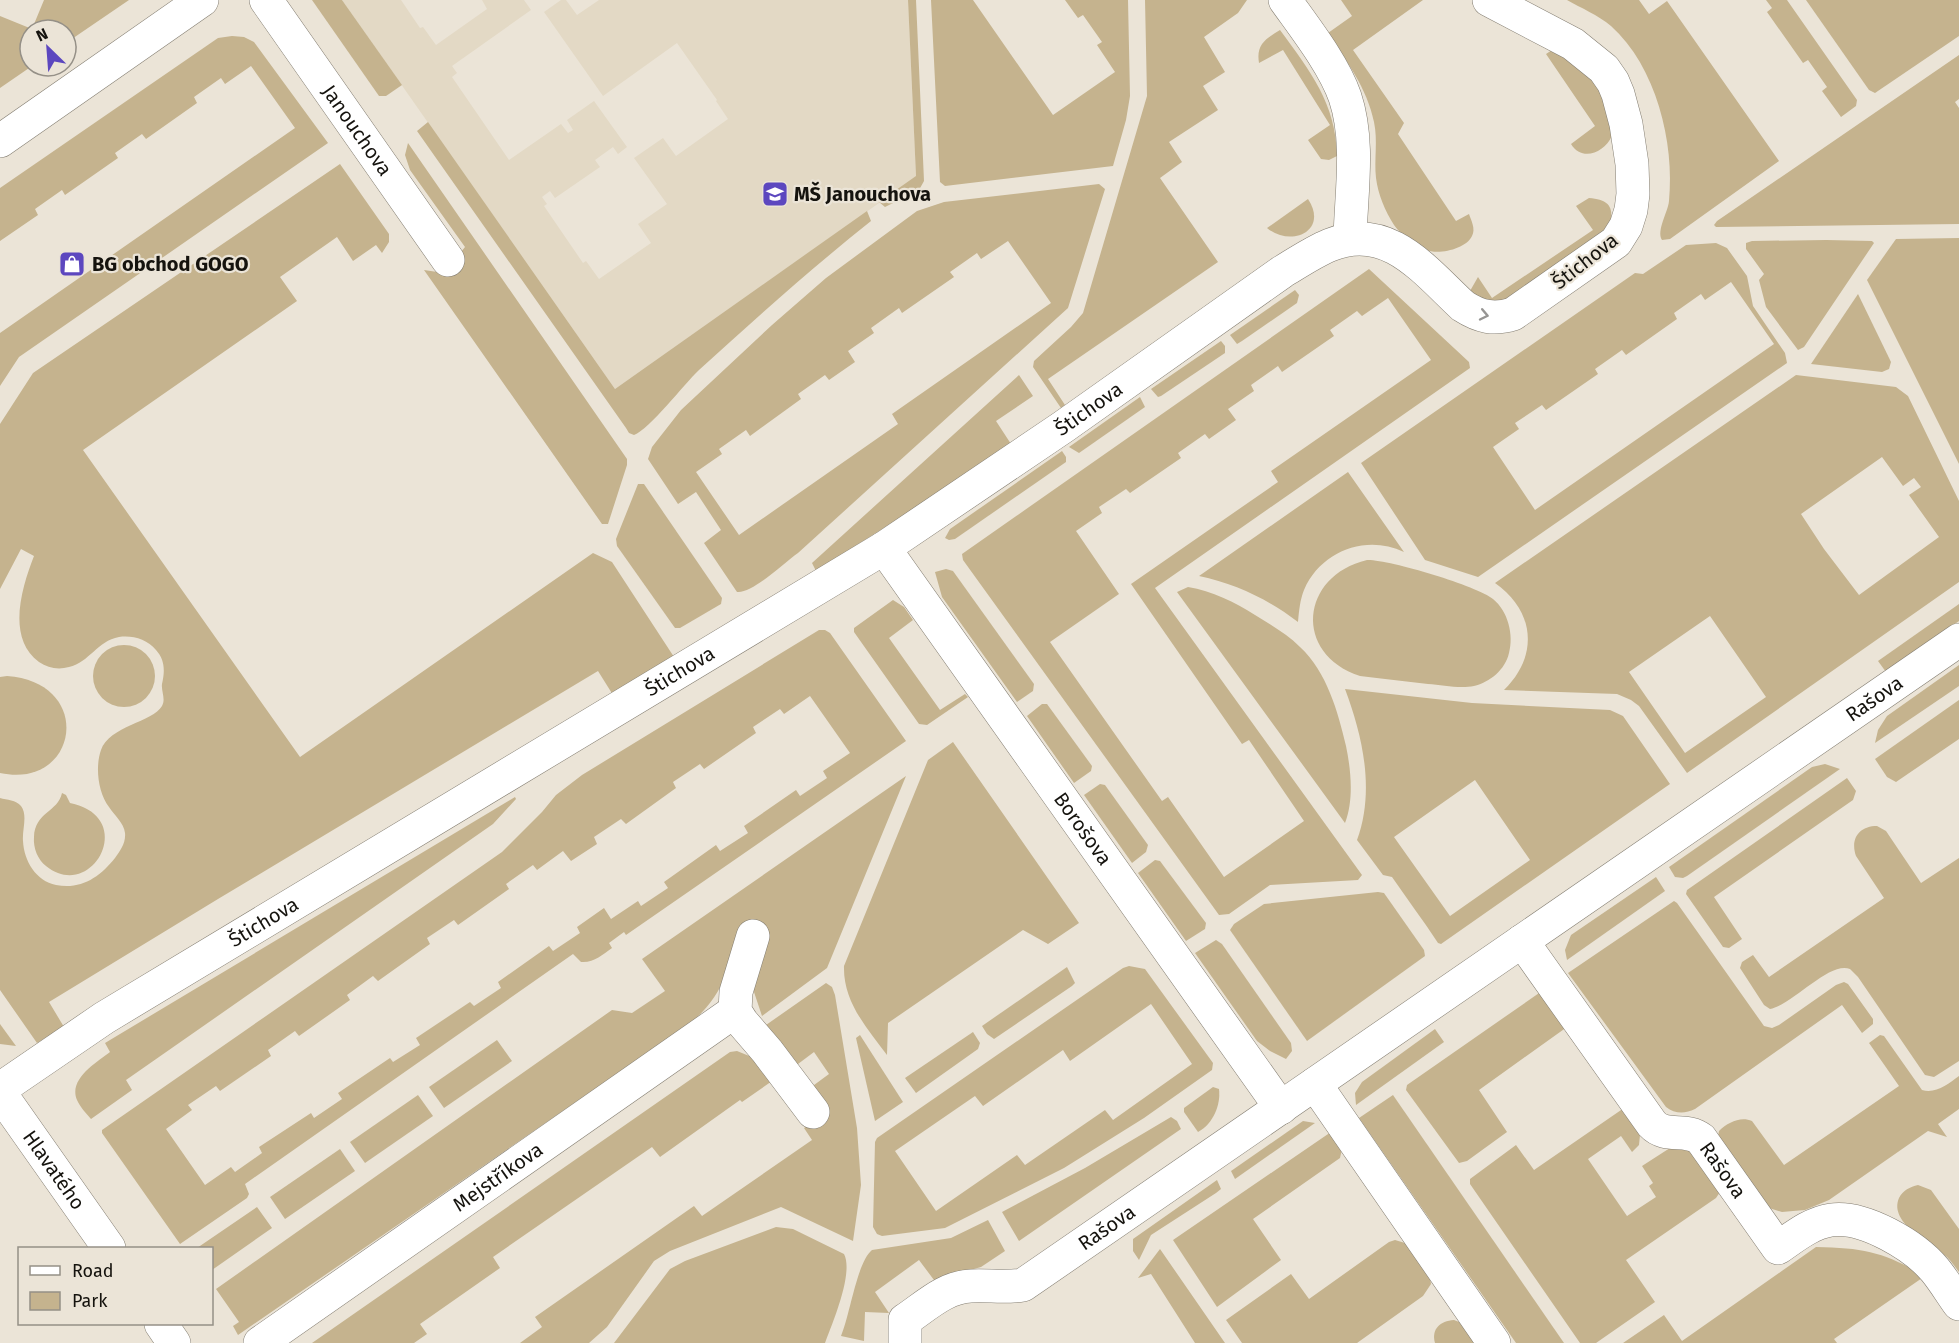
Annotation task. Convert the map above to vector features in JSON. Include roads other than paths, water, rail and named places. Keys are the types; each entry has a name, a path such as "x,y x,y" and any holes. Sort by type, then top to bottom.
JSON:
{"street":[{"path":"0,141 202,0"},
{"name":"Janouchova","path":"266,0 448,261"},
{"path":"1285,0 1337,78 1346,99 1353,138 1350,239"},
{"name":"Štichova","path":"0,1091 104,1018 884,548 1064,427 1282,272 1314,252 1350,239 1368,238 1389,244 1401,251 1474,314 1494,318 1513,314 1616,242 1629,217 1633,180 1622,106 1613,82 1604,69 1573,44 1489,0"},
{"name":"Borošova","path":"884,548 1281,1108"},
{"name":"Rašova","path":"905,1343 905,1320 943,1293 958,1287 974,1285 1004,1287 1023,1285 1959,640"},
{"path":"753,936 736,992 735,1011 813,1112"},
{"name":"Rašova","path":"1522,941 1652,1124 1663,1132 1687,1132 1701,1139 1778,1248 1804,1230 1831,1220 1848,1220 1863,1224 1891,1236 1927,1262 1959,1304"},
{"name":"Mejstříkova","path":"260,1343 735,1011"},
{"path":"1314,1084 1494,1343"},
{"name":"Hlavatého","path":"0,1091 108,1247"},
{"path":"162,1325 174,1343"}],"place":[{"name":"MŠ Janouchova","path":"775,194"},
{"name":"BG obchod GOGO","path":"72,264"}]}
